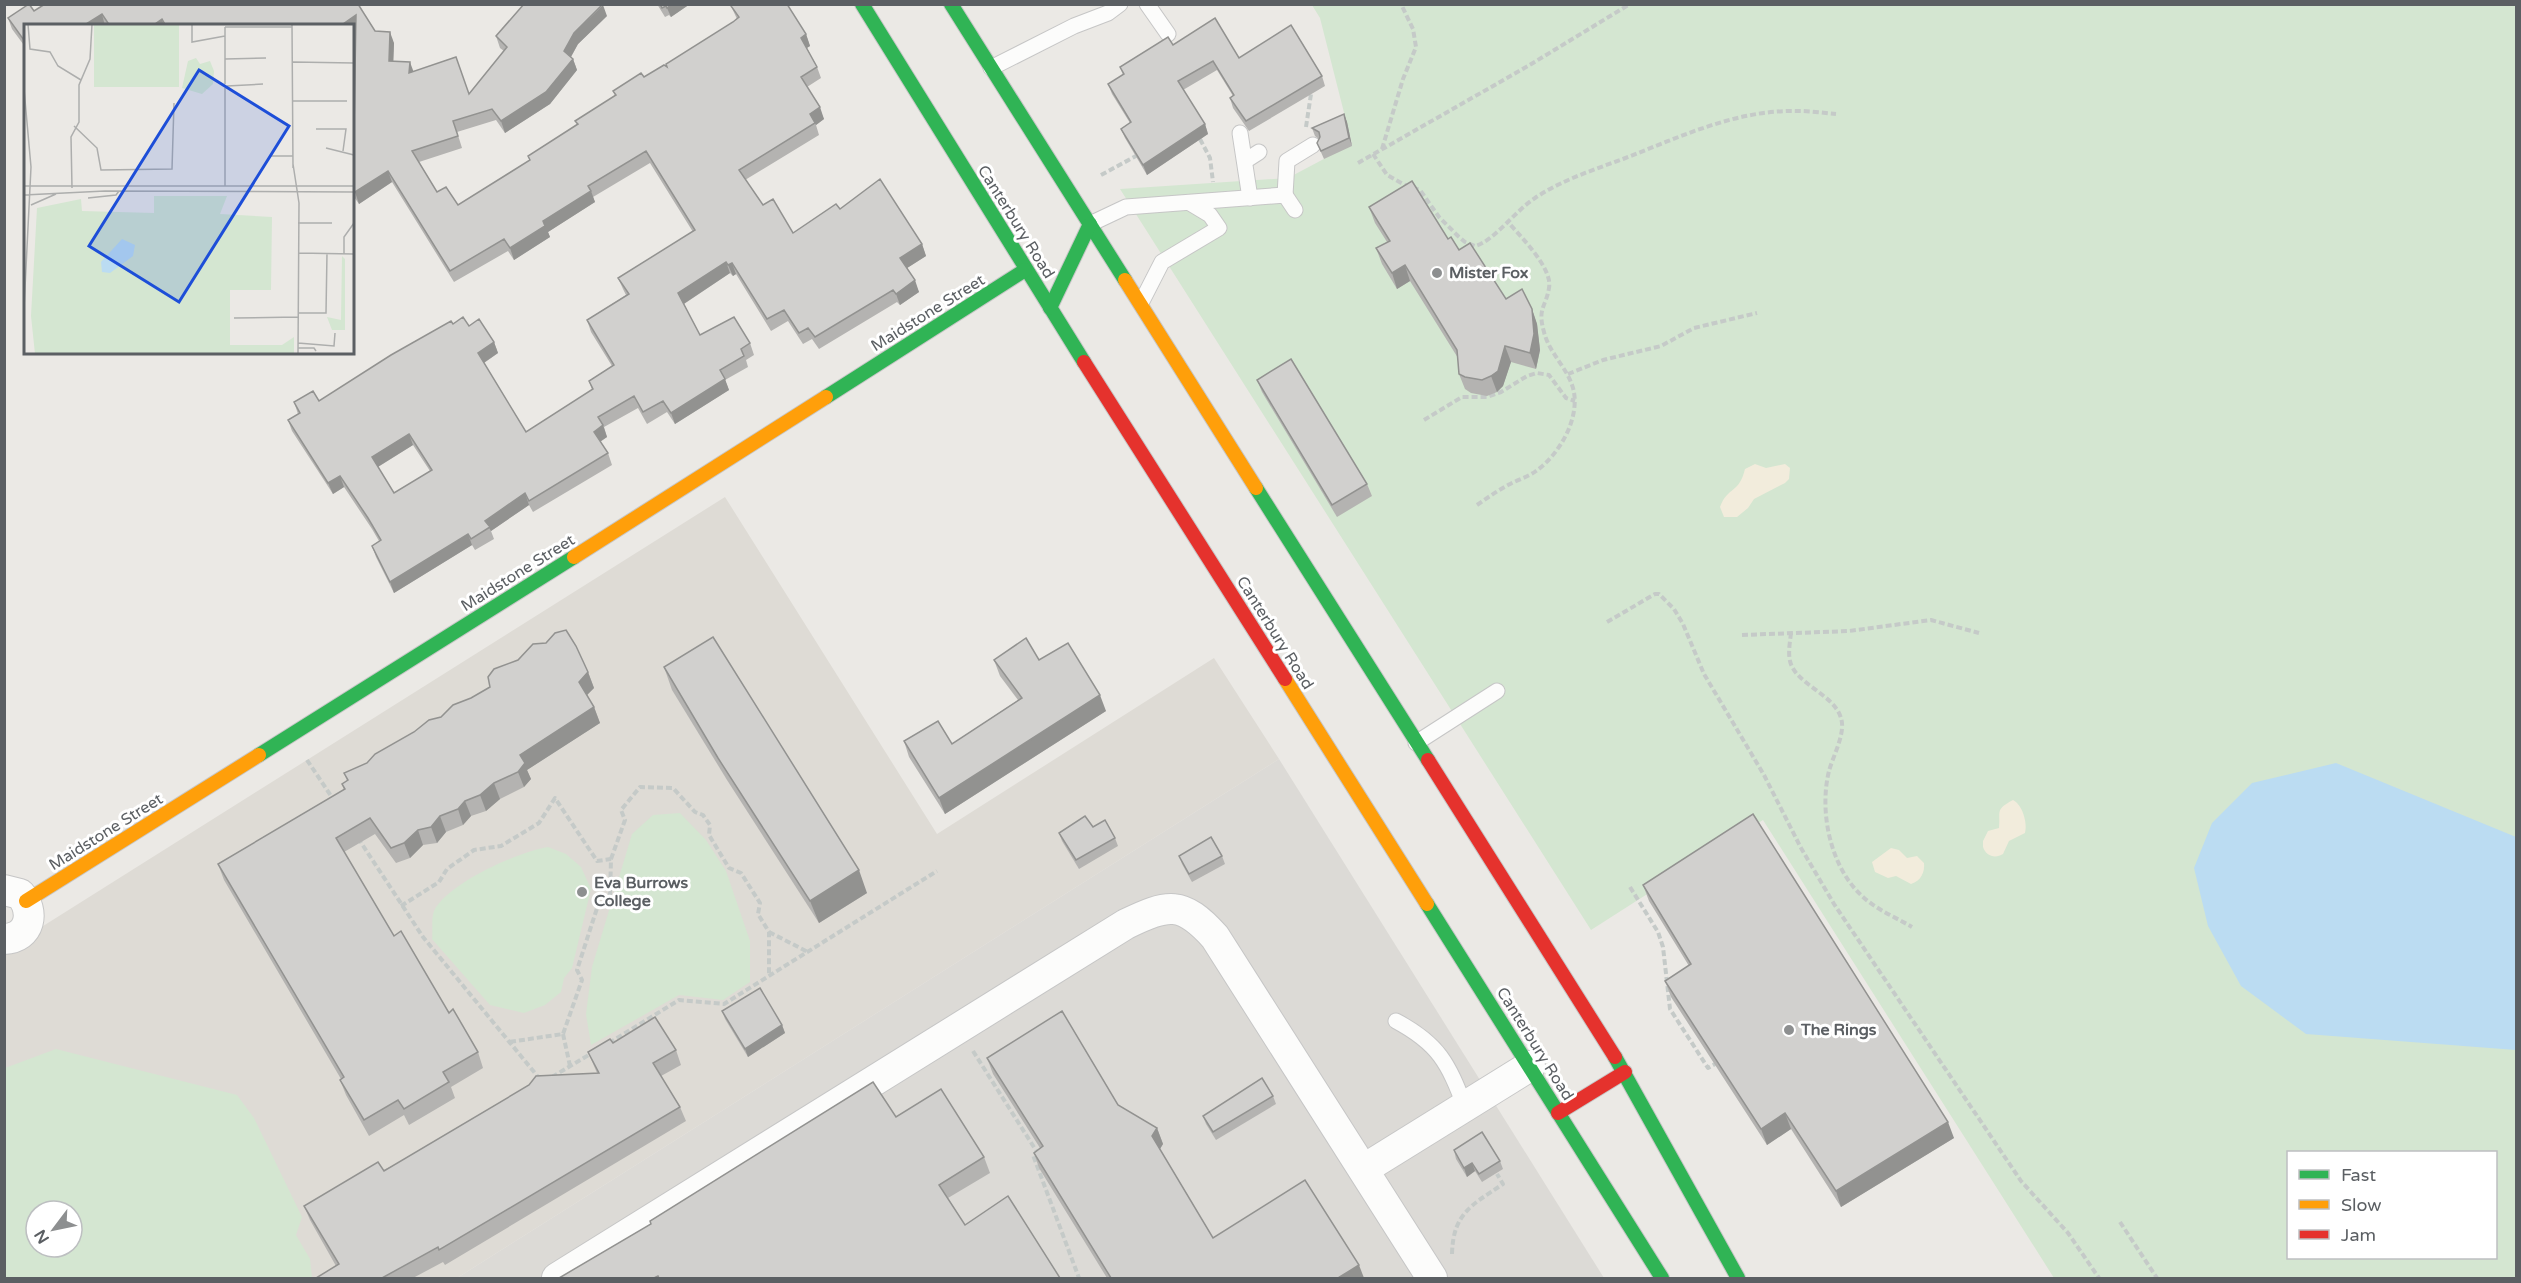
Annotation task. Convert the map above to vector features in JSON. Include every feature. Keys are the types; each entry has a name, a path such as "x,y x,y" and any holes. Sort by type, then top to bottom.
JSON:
{"main road":[{"name":"Canterbury Road","path":"862,4 1025,270 1662,1278"},
{"path":"951,4 1625,1072 1738,1278"},
{"path":"1050,308 1090,224"},
{"name":"Maidstone Street","path":"15,895 480,617 1025,270"},
{"path":"1558,1113 1625,1072"}],"street":[{"path":"4,939 18,936 30,920 30,910 15,895"},
{"path":"557,1278 957,1027 1125,924 1156,909 1179,909 1188,913 1198,918 1215,937 1364,1169 1442,1271"},
{"path":"1364,1169 1530,1066"}],"lane":[{"path":"991,68 1074,26 1108,13 1120,4"},
{"path":"1148,4 1167,34"},
{"path":"1240,133 1250,198"},
{"path":"1295,210 1285,195 1287,161 1313,145"},
{"path":"1245,161 1259,152"},
{"path":"1090,224 1126,207 1285,195"},
{"path":"1141,303 1162,262 1219,228 1210,215 1190,203"},
{"path":"1416,743 1497,691"},
{"path":"1396,1021 1420,1034 1433,1046 1445,1064 1465,1107"}],"path":[{"path":"1382,149 1403,79 1416,47 1413,29 1401,4"},
{"path":"1358,163 1528,66 1630,4"},
{"path":"1373,154 1387,175 1420,190 1439,216 1465,243 1475,246 1482,244 1535,198 1555,187 1709,125 1770,113 1799,111 1836,114"},
{"path":"1200,139 1210,158 1214,201"},
{"path":"1101,175 1136,156"},
{"path":"1477,505 1509,485 1531,475 1546,462 1571,424 1575,401 1574,389 1568,374 1551,350 1543,330 1542,309 1549,292 1550,279 1507,220"},
{"path":"1568,374 1591,363 1661,346 1694,328 1757,313"},
{"path":"1424,420 1462,397 1494,395 1527,376 1537,373 1549,375 1566,398 1575,401"},
{"path":"1607,622 1655,594 1659,594 1674,609 1683,624 1704,674 1764,775 1801,848 1833,904 2021,1181 2068,1233 2099,1278"},
{"path":"1742,635 1849,631 1931,620 1979,633"},
{"path":"1791,633 1792,667 1831,702 1839,712 1843,723 1828,775 1825,805 1830,837 1843,870 1854,888 1869,902 1912,927"},
{"path":"305,757 337,807"},
{"path":"570,1066 563,1034 582,980 577,970 599,902 610,897 611,859 625,820 621,810 640,787 674,788 695,812 703,815 710,825 709,835 729,868 741,873 760,903 758,914 769,932 808,952"},
{"path":"401,906 439,882 447,869 474,850 501,846 539,823 555,798 597,861 611,859"},
{"path":"357,836 423,937 543,1083 679,1000 724,1004 937,871"},
{"path":"1630,887 1658,932 1663,947 1670,1009 1708,1068 1715,1064"},
{"path":"769,932 769,976"},
{"path":"509,1042 563,1034"},
{"path":"1033,1155 1079,1278"},
{"path":"1442,1271 1464,1212 1503,1184 1497,1174"},
{"path":"2120,1222 2157,1278"}],"shaded area":[{"name":"Eva Burrows College","path":"725,497 937,834 1214,658 1279,759 457,1278 5,1278 5,950"},
{"path":"1279,759 1604,1278 457,1278"}],"green space":[{"path":"1312,5 2516,5 2516,1278 2054,1278 1763,820 1591,930 1120,189 1288,178 1352,144 1320,18"},
{"path":"680,813 706,840 726,871 750,941 750,982 723,1000 679,995 591,1045 586,1014 592,967 632,834 653,815"},
{"path":"548,847 566,854 581,867 591,889 572,968 564,978 561,992 545,1005 524,1013 490,1005 432,939 434,911 454,890 485,870 520,855"},
{"path":"56,1049 237,1095 254,1118 302,1217 296,1235 310,1259 312,1278 5,1278 5,1068"}],"sand":[{"path":"1755,464 1766,468 1785,464 1790,468 1789,479 1754,499 1748,508 1737,517 1724,517 1720,507 1723,500 1740,483 1745,469"},
{"path":"2013,800 2024,814 2025,833 2009,841 2003,854 1991,856 1984,850 1983,841 1988,831 1999,828 2001,809"},
{"path":"1891,848 1899,850 1907,858 1917,856 1924,863 1923,873 1917,881 1911,884 1896,876 1888,878 1875,872 1872,862"}],"water":[{"path":"2336,763 2516,837 2516,1050 2306,1034 2241,986 2208,926 2194,868 2212,823 2252,783"}],"building":[{"path":"29,4 34,11 45,4 358,4 375,31 390,32 389,61 410,62 409,73 456,57 469,94 507,47 496,36 524,4 603,4 574,33 564,51 573,59 546,92 501,121 492,109 453,121 458,136 412,151 437,192 446,187 458,205 530,160 528,156 578,124 575,121 616,95 613,91 641,73 644,77 664,65 667,67 666,64 733,22 739,17 731,6 734,4 787,4 806,34 801,38 817,67 801,77 820,107 810,114 815,123 739,170 763,205 773,199 793,233 836,204 840,209 880,179 922,244 900,258 915,280 896,294 893,290 815,337 808,328 799,333 784,310 767,319 732,263 728,265 726,262 678,293 700,335 734,317 750,343 741,349 744,356 720,370 725,379 671,413 663,401 643,412 634,396 598,417 603,425 594,432 608,453 529,501 525,493 485,521 490,527 471,539 468,534 390,582 372,546 381,540 368,518 340,476 328,483 288,420 300,413 294,402 313,391 319,401 391,355 451,321 453,324 463,317 469,326 479,319 494,342 478,353 526,432 593,389 589,381 614,365 587,320 629,294 618,278 695,230 646,151 588,186 591,191 543,221 545,226 510,248 504,239 450,271 388,171 354,191 356,15 343,24 165,24 162,19 155,24 109,24 102,14 86,24 24,24 24,40 8,18","holes":["409,434 432,470 394,493 372,457"]},
{"path":"660,4 672,4 667,8 666,6 662,8"},
{"path":"1215,18 1239,58 1291,25 1322,76 1246,121 1230,98 1234,95 1213,61 1178,81 1205,124 1143,165 1121,129 1131,122 1108,84 1124,74 1120,67 1168,37 1173,45"},
{"path":"1344,114 1349,138 1321,151 1317,143 1320,137 1319,132 1312,128"},
{"path":"1412,181 1448,239 1451,237 1459,250 1470,243 1506,299 1522,289 1532,309 1534,334 1530,353 1505,346 1498,371 1482,380 1459,374 1457,350 1405,265 1392,273 1376,248 1390,241 1369,207"},
{"path":"1291,359 1367,484 1332,505 1257,380"},
{"path":"566,630 588,672 579,682 594,707 520,755 525,763 518,772 494,783 480,795 465,801 458,809 440,816 431,827 418,830 404,843 391,848 370,818 336,838 394,936 401,931 449,1013 453,1009 478,1052 443,1072 449,1082 404,1109 398,1100 364,1120 340,1080 344,1077 218,864 345,789 342,784 348,780 344,773 367,763 375,754 414,732 429,720 441,717 453,705 490,687 488,677 494,669 518,660 533,644 546,643 555,633"},
{"path":"713,637 859,870 810,901 718,758 664,667"},
{"path":"1026,638 1039,660 1068,643 1100,695 939,798 904,741 938,721 952,744 1022,698 994,660"},
{"name":"The Rings","path":"1753,814 1948,1122 1836,1191 1785,1113 1761,1129 1665,981 1691,964 1643,885"},
{"path":"1085,816 1093,827 1105,820 1115,838 1076,860 1059,833"},
{"path":"1211,837 1222,856 1189,874 1179,856"},
{"path":"760,988 782,1025 745,1049 722,1011"},
{"path":"1062,1011 1118,1105 1157,1128 1152,1136 1213,1238 1305,1180 1359,1265 1338,1278 1111,1278 1034,1153 1043,1146 987,1058"},
{"path":"655,1017 676,1050 653,1063 680,1107 439,1250 438,1247 382,1278 316,1278 339,1264 304,1206 378,1162 384,1171 529,1085 536,1076 599,1073 588,1052 610,1039 613,1043"},
{"path":"1262,1078 1273,1096 1213,1132 1203,1116"},
{"path":"873,1082 896,1117 941,1089 984,1157 939,1185 965,1225 1008,1196 1060,1278 659,1278 658,1276 654,1278 559,1278 651,1224 650,1221"},
{"path":"1482,1132 1500,1161 1479,1174 1472,1163 1464,1168 1454,1150"}],"traffic: fast":[{"path":"862,4 1084,362"},
{"path":"951,4 1125,280"},
{"path":"1050,308 1090,224"},
{"path":"826,397 1025,270"},
{"path":"1256,488 1428,760"},
{"path":"259,755 574,557"},
{"path":"1427,904 1662,1278"},
{"path":"1615,1057 1738,1278"}],"traffic: slow":[{"path":"1125,280 1256,488"},
{"path":"574,557 826,397"},
{"path":"1285,679 1427,904"},
{"path":"26,901 259,755"}],"traffic: jam":[{"path":"1084,362 1285,679"},
{"path":"1428,760 1615,1057"},
{"path":"1558,1113 1625,1072"}],"place":[{"name":"Mister Fox","path":"1437,273"},
{"name":"Eva Burrows College","path":"582,892"},
{"name":"The Rings","path":"1789,1030"}]}
